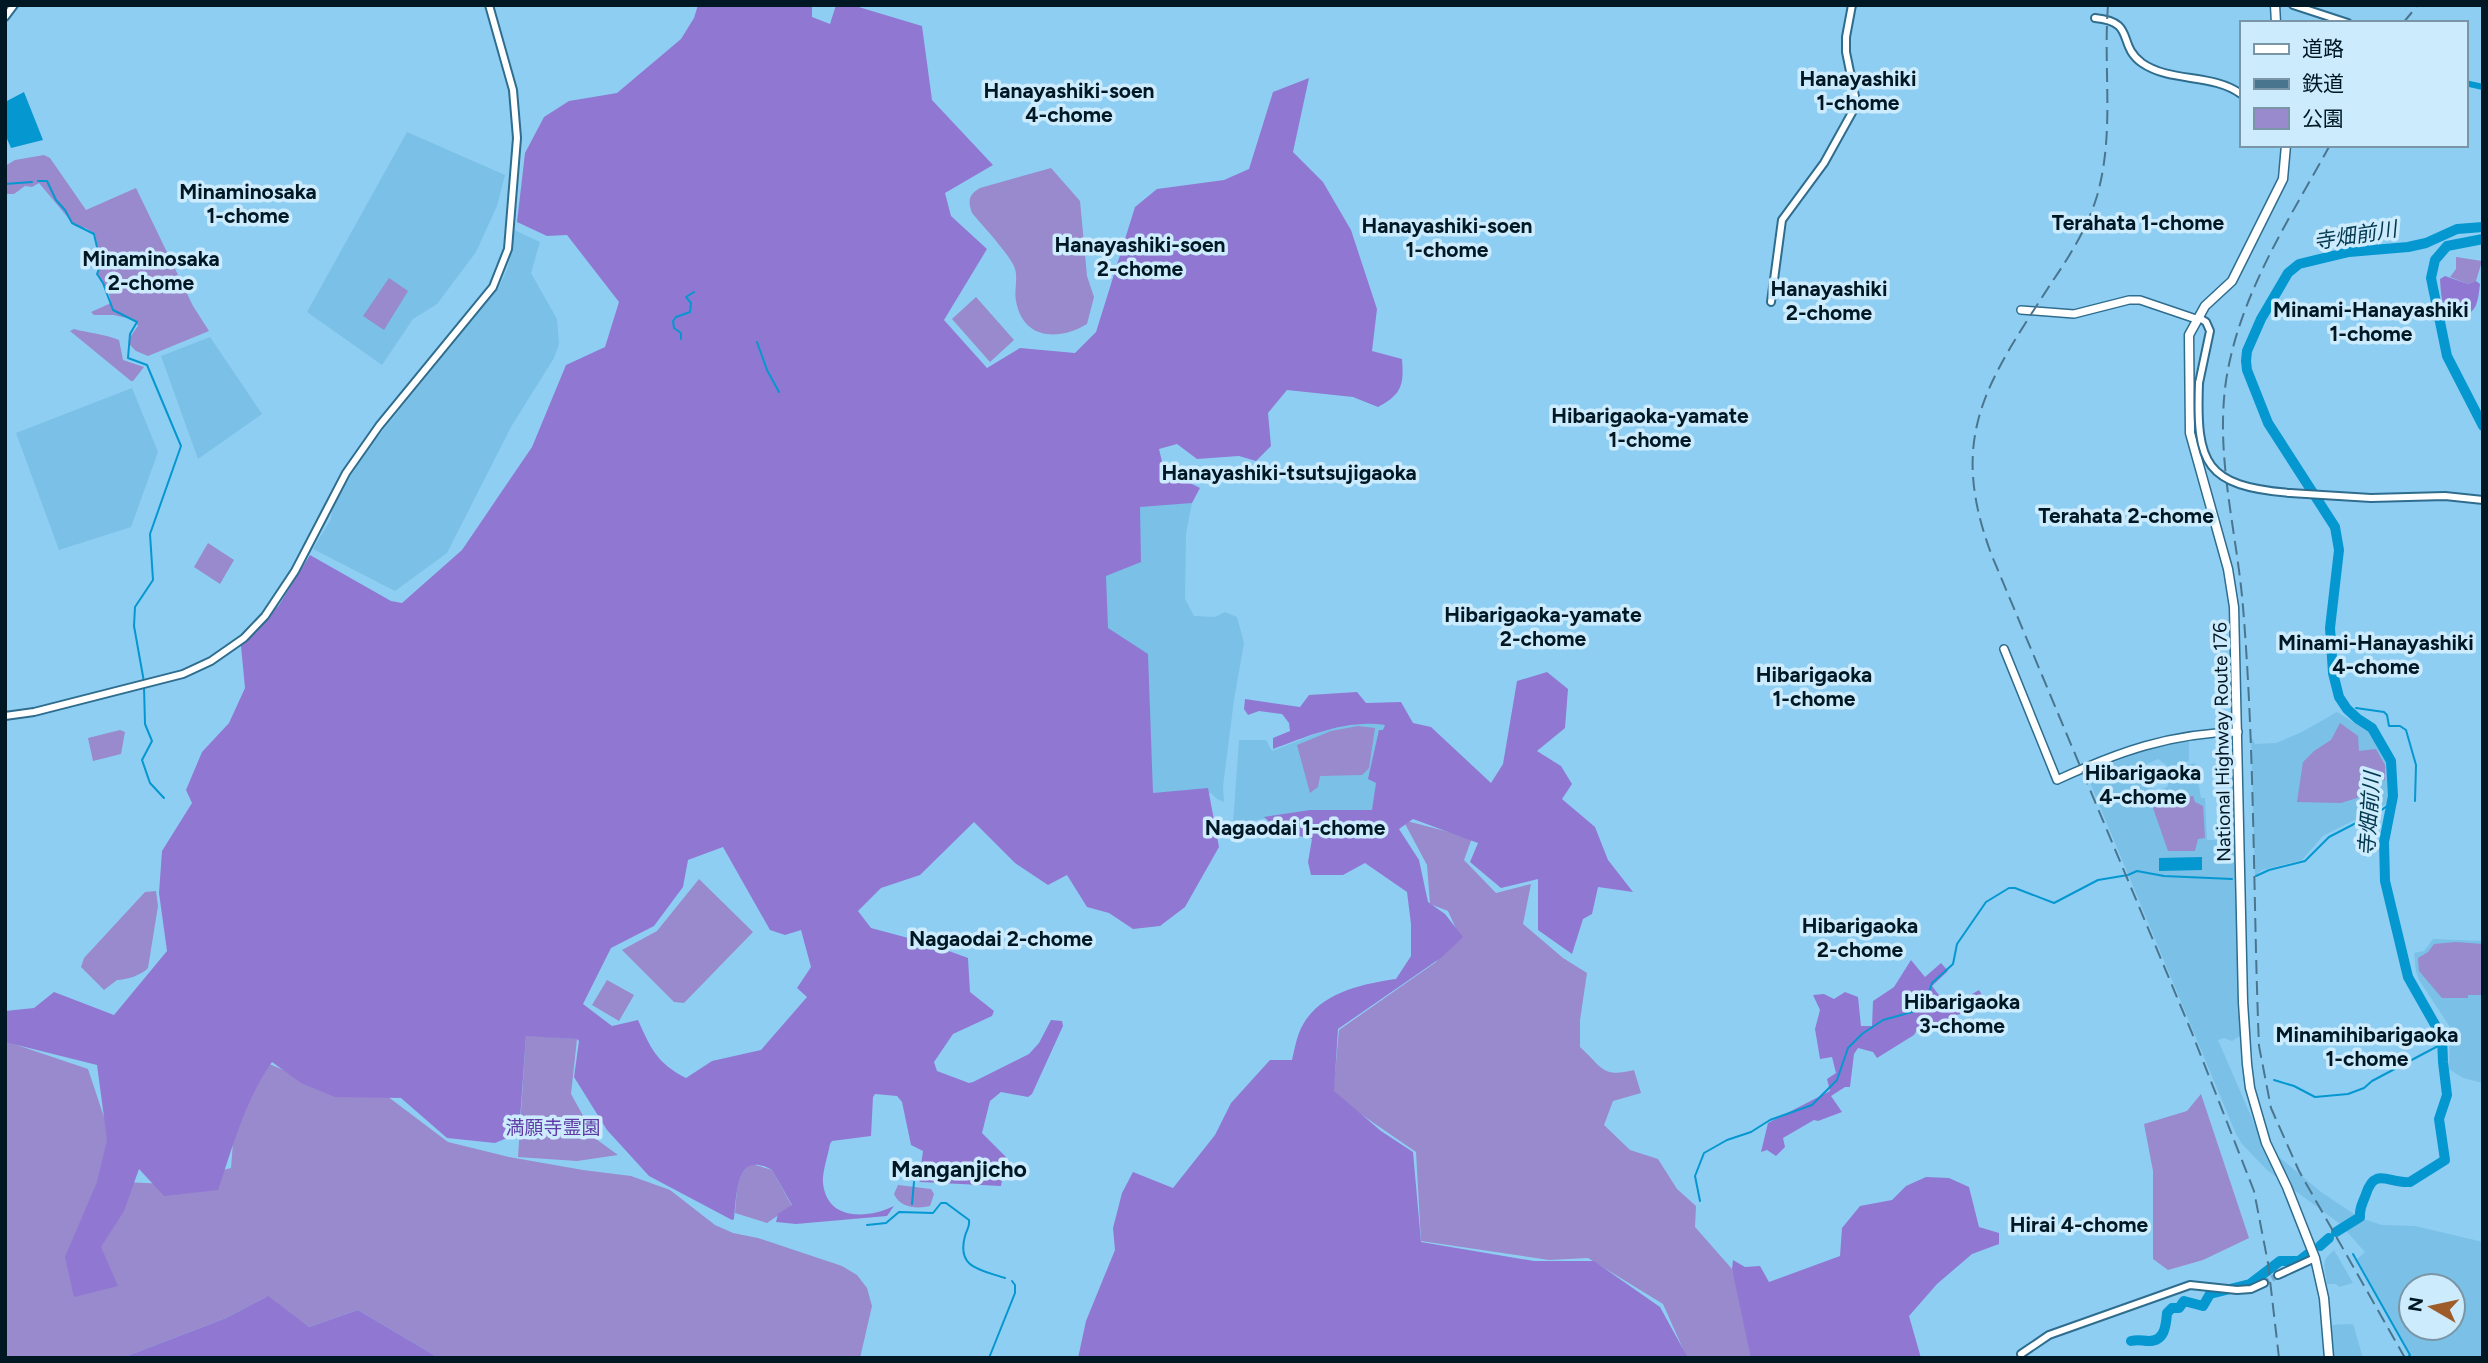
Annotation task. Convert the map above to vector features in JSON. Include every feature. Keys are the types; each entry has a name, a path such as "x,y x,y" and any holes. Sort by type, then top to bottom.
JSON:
{"highway":[{"name":"National Highway Route 176","path":"2286,147 2283,179 2232,281 2205,306 2189,335 2190,433 2230,578 2235,620 2244,1002 2250,1088 2266,1143 2287,1186 2315,1258 2323,1289 2329,1358"}],"main road":[{"path":"2021,310 2074,314 2129,300 2140,300 2197,318"},
{"path":"2004,649 2057,780 2126,750 2184,736 2238,732"}],"street":[{"path":"5,18 14,5"},
{"path":"5,716 16,716 183,674 211,661 244,638 265,616 295,571 353,463 401,397 493,287 508,249 517,138 508,64 489,5"},
{"path":"1771,302 1782,220 1824,163 1854,109 1855,96 1846,52 1852,5"},
{"path":"2293,5 2342,21"},
{"path":"2095,18 2118,23 2128,47 2145,65 2225,85 2240,93"},
{"path":"2197,318 2206,322 2210,331 2199,383 2198,432 2206,457 2213,467 2232,483 2242,487 2290,493 2371,498 2445,496 2483,500"},
{"path":"2278,1275 2315,1258"},
{"path":"2021,1354 2049,1335 2190,1285 2237,1290 2252,1289 2264,1283"}],"shaded area":[{"path":"698,5 812,5 812,17 830,24 836,5 852,5 922,26 932,100 993,165 945,193 951,216 987,249 944,320 987,368 1020,348 1075,353 1096,332 1135,207 1157,189 1224,180 1249,169 1273,92 1309,78 1293,152 1323,182 1351,230 1377,309 1372,351 1402,359 1400,388 1392,398 1378,407 1353,397 1287,390 1268,413 1271,446 1256,461 1239,456 1197,459 1177,444 1159,449 1164,470 1200,488 1192,503 1140,507 1141,562 1106,576 1108,628 1148,654 1153,793 1208,788 1219,847 1185,907 1160,926 1133,929 1109,913 1087,907 1067,875 1048,885 1015,863 974,822 920,875 881,888 858,911 871,928 927,943 968,958 970,992 994,1011 992,1016 953,1034 934,1062 937,1071 969,1083 973,1082 1029,1054 1039,1043 1051,1020 1062,1021 1063,1026 1032,1094 1028,1097 1001,1092 990,1101 982,1133 1006,1157 1001,1186 920,1182 923,1151 911,1145 902,1102 897,1096 875,1094 871,1136 832,1141 823,1183 826,1195 840,1210 861,1214 894,1206 887,1216 796,1224 776,1222 778,1214 792,1205 772,1170 751,1165 740,1178 732,1220 649,1176 607,1130 574,1077 579,1041 577,1039 526,1036 519,1133 495,1143 447,1138 401,1098 335,1097 301,1083 272,1062 247,1108 218,1190 164,1196 139,1169 124,1211 101,1247 118,1286 74,1297 65,1257 97,1182 107,1140 97,1065 5,1042 5,1011 34,1008 54,992 114,1015 167,951 159,893 162,851 192,803 186,790 202,752 229,723 245,688 241,646 279,605 310,555 391,601 402,603 462,550 532,447 566,365 605,347 619,302 567,235 547,236 517,222 525,153 544,117 569,101 617,93 681,39 694,18","holes":["723,847 770,930 785,935 801,930 811,967 797,988 807,997 761,1050 712,1061 686,1078 661,1061 638,1020 612,1026 583,1004 611,948 654,926 683,887 688,860"]},
{"path":"24,92 43,140 11,148 5,134 5,102"},
{"path":"407,132 505,175 497,206 476,252 437,304 413,319 382,365 307,312"},
{"path":"514,230 540,242 531,273 557,319 559,344 554,358 511,427 447,553 395,591 313,549 331,519 332,509 343,488 367,450 499,287 508,267"},
{"path":"2445,276 2468,284 2476,281 2480,284 2476,305 2470,313 2450,318 2447,314 2440,279"},
{"path":"210,337 262,414 198,459 161,356"},
{"path":"132,388 158,452 131,527 59,550 16,433"},
{"path":"1193,498 1186,533 1185,599 1194,616 1215,617 1225,612 1237,617 1244,643 1223,786 1224,802 1211,793 1150,799 1106,627 1103,573 1139,503"},
{"path":"1547,672 1568,689 1565,728 1537,751 1561,766 1572,784 1562,799 1595,827 1608,860 1633,892 1598,887 1592,914 1583,919 1572,954 1538,930 1538,879 1501,888 1470,862 1478,843 1413,819 1399,829 1419,860 1428,902 1445,914 1463,937 1442,957 1338,1029 1334,1091 1381,1131 1413,1152 1421,1242 1534,1261 1594,1261 1660,1307 1688,1358 1078,1358 1086,1321 1115,1250 1113,1228 1122,1193 1133,1172 1173,1188 1215,1135 1231,1103 1270,1060 1292,1060 1299,1033 1315,1009 1353,988 1396,979 1411,956 1407,892 1365,863 1343,875 1311,875 1308,862 1312,839 1279,831 1264,817 1310,810 1372,810 1376,783 1368,779 1379,730 1383,730 1385,725 1356,724 1342,727 1273,749 1273,738 1290,731 1289,723 1282,714 1259,711 1248,715 1244,709 1245,699 1300,707 1309,695 1357,692 1366,703 1401,702 1413,723 1431,727 1491,783 1503,764 1517,681"},
{"path":"2337,712 2369,732 2388,764 2390,796 2386,804 2323,836 2302,860 2262,870 2255,876 2251,736 2255,744 2276,743"},
{"path":"1366,722 1385,725 1378,811 1305,812 1233,824 1239,740 1266,740 1272,751 1328,729"},
{"path":"2189,740 2189,761 2169,767 2158,759 2141,767 2154,792 2167,787 2173,773 2177,772 2177,767 2195,763 2201,798 2205,798 2207,840 2235,840 2240,1036 2232,1041 2224,1038 2218,1040 2260,1137 2266,1146 2321,1192 2360,1218 2382,1225 2415,1226 2483,1242 2483,1358 2412,1358 2403,1342 2467,1342 2467,1272 2397,1272 2397,1331 2357,1259 2365,1252 2339,1223 2267,1170 2242,1144 2086,773 2159,745"},
{"path":"2202,857 2202,870 2159,871 2159,858"},
{"path":"2433,939 2483,941 2483,1083 2463,1078 2449,1069 2450,1027 2419,980 2416,971 2414,953 2424,951"},
{"path":"1911,960 1925,977 1941,963 1948,971 1932,986 1949,1008 1979,990 1982,995 1963,1006 1965,1012 1937,1023 1938,1028 1919,1026 1914,1035 1877,1058 1873,1052 1858,1048 1854,1054 1850,1087 1845,1087 1831,1096 1842,1112 1814,1120 1783,1138 1785,1147 1776,1156 1767,1150 1761,1152 1768,1123 1830,1091 1827,1079 1836,1073 1832,1057 1820,1059 1815,1029 1820,1010 1813,995 1824,994 1834,999 1845,992 1858,997 1861,1026 1872,1026 1873,1001 1894,987"},
{"path":"1926,1177 1949,1178 1969,1187 1979,1227 1999,1233 1999,1244 1972,1254 1937,1284 1909,1316 1921,1358 1751,1358 1732,1269 1733,1260 1745,1267 1760,1266 1769,1282 1840,1256 1842,1228 1860,1206 1892,1200 1906,1186"},
{"path":"2334,1250 2353,1283 2339,1287 2336,1284 2327,1284 2324,1264"},
{"path":"268,1296 309,1327 358,1310 439,1358 122,1358 226,1318"},
{"path":"2353,1324 2363,1358 2334,1358 2330,1325"}],"green space":[{"path":"44,155 50,158 86,210 136,188 193,306 209,331 148,356 130,345 130,337 138,326 135,320 114,315 94,315 91,312 111,303 97,273 105,256 98,248 95,234 86,228 75,226 39,183 32,187 25,186 14,194 5,194 5,166 15,160"},
{"path":"1051,168 1080,201 1087,276 1094,297 1087,324 1065,333 1044,334 1034,330 1020,314 1016,301 1016,273 1013,264 972,213 970,202 973,193 980,188"},
{"path":"2456,257 2482,261 2476,281 2468,284 2450,277 2456,269"},
{"path":"389,278 408,291 384,330 363,316"},
{"path":"976,297 1014,340 990,362 952,319"},
{"path":"74,329 119,340 123,360 144,367 131,381 70,331"},
{"path":"208,543 234,560 220,584 194,567"},
{"path":"2340,723 2358,736 2359,751 2376,749 2385,765 2385,780 2362,782 2360,797 2341,803 2297,802 2303,762 2331,740"},
{"path":"1358,726 1375,728 1369,768 1362,775 1320,776 1318,787 1310,793 1297,745 1331,731"},
{"path":"120,730 125,732 121,754 93,761 88,738"},
{"path":"2193,796 2195,802 2203,806 2205,838 2198,839 2195,851 2168,851 2153,808 2160,800"},
{"path":"1403,820 1472,838 1464,860 1496,893 1531,884 1523,924 1563,958 1587,973 1580,1020 1580,1047 1609,1072 1634,1070 1641,1093 1613,1101 1604,1125 1630,1150 1658,1159 1677,1189 1696,1206 1695,1227 1732,1269 1756,1358 1687,1358 1663,1304 1588,1258 1549,1260 1421,1241 1416,1152 1333,1095 1339,1030 1436,962 1458,933 1448,911 1430,904 1427,865"},
{"path":"699,879 753,932 684,1003 674,1002 622,950 657,931"},
{"path":"156,891 158,906 148,968 134,977 117,980 104,990 81,967 84,958 145,892"},
{"path":"2434,944 2483,944 2483,995 2442,998 2419,971 2418,958"},
{"path":"607,980 634,995 619,1021 592,1005"},
{"name":"満願寺霊園","path":"526,1035 577,1039 571,1094 596,1139 618,1155 577,1161 518,1157"},
{"path":"5,1041 88,1069 110,1135 103,1181 167,1184 231,1168 236,1104 267,1063 347,1097 387,1096 448,1142 509,1157 631,1176 670,1190 715,1225 733,1233 758,1238 842,1266 857,1275 867,1288 872,1306 860,1358 439,1358 358,1310 309,1327 266,1297 226,1318 122,1358 5,1358"},
{"path":"2201,1094 2249,1238 2203,1260 2168,1270 2153,1259 2153,1171 2144,1124 2187,1111"},
{"path":"752,1164 772,1170 792,1206 767,1223 735,1213 742,1173"},
{"path":"898,1185 931,1189 934,1194 930,1206 914,1207 900,1202 894,1194"}],"waterway":[{"path":"2467,83 2483,87"},
{"path":"38,181 47,181 72,223 94,234 97,247 104,256 97,274 113,310 137,322 130,334 128,358 147,365 181,446 150,534 153,580 135,607 134,626 144,682"},
{"path":"5,184 32,182"},
{"name":"寺畑前川","path":"2336,1232 2360,1217 2360,1210 2370,1186 2378,1178 2410,1182 2445,1160 2439,1119 2447,1095 2442,1037 2408,977 2385,881 2384,842 2393,796 2391,761 2372,728 2347,709 2339,697 2333,673 2330,628 2339,550 2335,527 2268,423 2247,370 2247,351 2261,319 2288,273 2299,264 2349,252 2408,247 2426,243 2457,229 2483,227"},
{"path":"2483,239 2447,246 2435,260 2431,278 2447,356 2483,426"},
{"path":"681,339 681,333 674,328 673,321 676,317 690,312 691,303 686,297 694,292"},
{"path":"757,342 767,370 779,392"},
{"path":"144,687 145,724 152,741 142,760 150,783 164,798"},
{"path":"2356,708 2384,712 2389,726 2400,726 2406,730 2416,765 2415,801"},
{"path":"2256,876 2305,861 2329,837 2392,802"},
{"path":"1700,1201 1695,1176 1704,1153 1727,1140 1751,1132 1770,1120 1812,1105 1837,1080 1848,1048 1862,1034 1883,1020 1923,1009 1932,983 1953,964 1957,944 1986,902 2009,888 2054,903 2098,880 2137,871 2164,876 2232,879"},
{"path":"2274,1080 2294,1086 2315,1097 2348,1094 2364,1088 2372,1081 2438,1046 2442,1037"},
{"path":"912,1204 914,1182"},
{"path":"867,1225 886,1223 899,1212 933,1213 941,1203 946,1203 969,1220 963,1247 968,1262 980,1270 1005,1278"},
{"name":"寺畑前川","path":"2320,1246 2329,1238"},
{"name":"寺畑前川","path":"2131,1341 2158,1338 2164,1332 2167,1313 2172,1308 2179,1308 2184,1301 2203,1306 2210,1294 2250,1284 2280,1261 2299,1261 2308,1254"},
{"path":"2353,1254 2410,1355 2408,1357"},
{"path":"989,1358 1015,1293 1012,1281"}],"tunnel":[{"path":"2264,1283 2278,1275"}],"railway":[{"path":"2108,5 2106,149 2097,196 2077,242 2027,320 1992,383 1980,413 1974,444 1973,477 1979,514 1992,556 2192,1033 2254,1191 2268,1263 2279,1358"},
{"path":"2405,21 2418,5"},
{"path":"2329,147 2254,288 2233,349 2223,409 2225,466 2240,579 2247,662 2259,1046 2271,1108 2299,1171 2405,1358"}],"district":[{"name":"Hanayashiki 1-chome","path":"1858,90"},
{"name":"Hanayashiki-soen 4-chome","path":"1069,102"},
{"name":"Minaminosaka 1-chome","path":"248,203"},
{"name":"Terahata 1-chome","path":"2138,222"},
{"name":"Hanayashiki-soen 1-chome","path":"1447,237"},
{"name":"Hanayashiki-soen 2-chome","path":"1140,256"},
{"name":"Minaminosaka 2-chome","path":"151,270"},
{"name":"Hanayashiki 2-chome","path":"1829,300"},
{"name":"Minami-Hanayashiki 1-chome","path":"2371,321"},
{"name":"Hibarigaoka-yamate 1-chome","path":"1650,427"},
{"name":"Hanayashiki-tsutsujigaoka","path":"1289,472"},
{"name":"Terahata 2-chome","path":"2126,515"},
{"name":"Hibarigaoka-yamate 2-chome","path":"1543,626"},
{"name":"Minami-Hanayashiki 4-chome","path":"2376,654"},
{"name":"Hibarigaoka 1-chome","path":"1814,686"},
{"name":"Hibarigaoka 4-chome","path":"2143,784"},
{"name":"Nagaodai 1-chome","path":"1295,827"},
{"name":"Hibarigaoka 2-chome","path":"1860,937"},
{"name":"Nagaodai 2-chome","path":"1001,938"},
{"name":"Hibarigaoka 3-chome","path":"1962,1013"},
{"name":"Minamihibarigaoka 1-chome","path":"2367,1046"},
{"name":"Manganjicho","path":"959,1169"},
{"name":"Hirai 4-chome","path":"2079,1224"}]}
